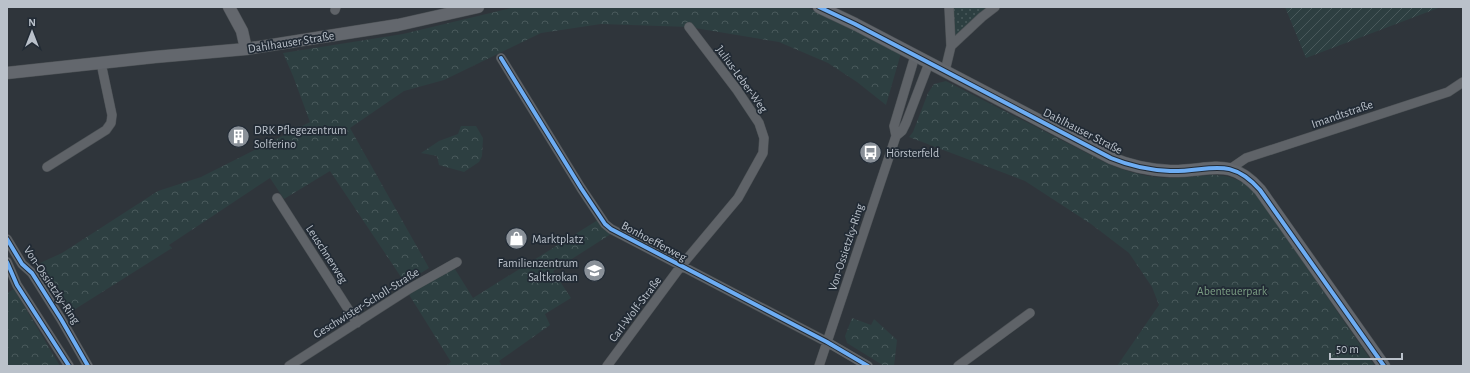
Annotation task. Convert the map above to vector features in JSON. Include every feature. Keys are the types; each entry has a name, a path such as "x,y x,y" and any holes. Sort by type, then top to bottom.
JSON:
{"street":[{"path":"228,7 242,31 246,49"},
{"name":"Dahlhauser Straße","path":"7,73 246,49 398,25 478,7"},
{"name":"Dahlhauser Straße","path":"819,7 855,24 1111,158 1126,164 1142,169 1170,171 1189,171 1218,167 1230,169 1242,174 1260,190 1384,366"},
{"path":"945,71 951,46 949,7"},
{"path":"951,46 995,7"},
{"name":"Julius-Leber-Weg","path":"681,266 738,198 763,153 764,138 759,122 689,27"},
{"name":"Von-Ossietzky-Ring","path":"819,366 896,136 894,126 915,56"},
{"name":"Bonhoefferweg","path":"501,58 581,188 611,229 827,342 868,366"},
{"path":"48,167 106,130 109,126 112,115 101,63"},
{"name":"Von-Ossietzky-Ring","path":"896,136 902,131 929,63"},
{"name":"Imandtstraße","path":"1230,169 1246,158 1448,92 1463,82"},
{"name":"Leuschnerweg","path":"277,198 357,323"},
{"name":"Von-Ossietzky-Ring","path":"7,239 22,264 32,273 88,366"},
{"name":"Von-Ossietzky-Ring","path":"7,262 17,285 69,366"},
{"name":"Geschwister-Scholl-Straße","path":"289,366 409,290 457,262"},
{"name":"Carl-Wolf-Straße","path":"607,366 681,266"},
{"path":"958,366 1030,313"}],"green space":[{"path":"515,7 807,7 901,53 886,105 857,82 828,63 779,42 689,27 601,24 541,33 444,80 404,91 350,128 429,268 405,283 330,171 284,199 270,178 169,245 172,248 69,313 40,263 62,253 158,191 201,177 310,122 283,53 403,34"},
{"path":"950,7 993,7 952,44"},
{"path":"1285,7 1441,7 1306,58"},
{"name":"Abenteuerpark","path":"946,81 1108,164 1123,170 1163,178 1214,175 1233,178 1243,183 1253,190 1375,366 1117,366 1159,305 1152,287 1129,253 1091,224 1025,181 909,137 913,132 928,93 934,84"},
{"path":"461,126 476,126 483,138 482,156 479,162 464,172 439,165 437,156 421,153 439,141 458,134"},
{"path":"601,218 611,234 553,271 571,298 545,314 550,325 499,361 502,366 446,366 451,362 408,293 453,266 473,298"},
{"path":"14,289 60,366 7,366 7,293"},
{"path":"852,318 871,325 874,319 897,340 894,366 884,366 847,343 845,336"}],"cycle path":[{"path":"819,7 855,24 1118,161 1147,169 1184,171 1218,168 1238,172 1249,179 1260,190 1384,366"},
{"path":"501,58 581,188 605,224 611,229 827,342 868,366"},
{"path":"7,239 22,264 32,273 88,366"},
{"path":"7,262 17,285 69,366"}],"place":[{"name":"DRK Pflegezentrum Solferino","path":"238,137"},
{"name":"Hörsterfeld","path":"871,153"},
{"name":"Marktplatz","path":"517,239"},
{"name":"Familienzentrum Saltkrokan","path":"594,270"}]}
